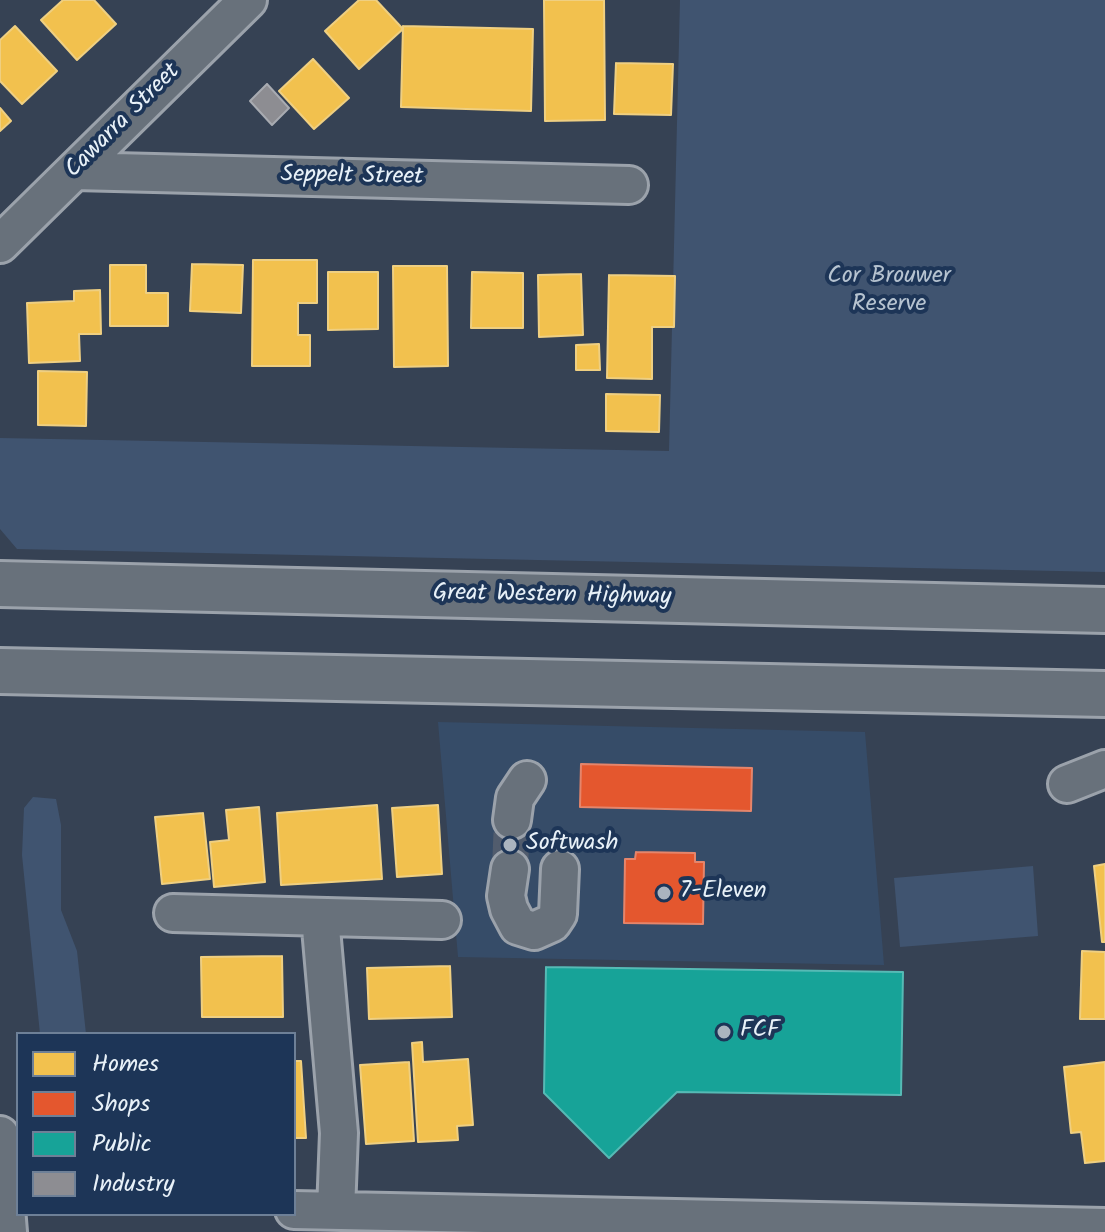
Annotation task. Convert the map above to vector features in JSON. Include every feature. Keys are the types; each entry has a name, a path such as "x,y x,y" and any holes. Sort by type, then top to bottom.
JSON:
{"highway":[{"name":"Great Western Highway","path":"0,584 1105,610"},
{"path":"0,671 1105,694"}],"street":[{"name":"Cawarra Street","path":"0,244 248,0"},
{"name":"Seppelt Street","path":"75,171 629,185"},
{"path":"1067,784 1105,769"},
{"path":"512,820 515,798 527,780"},
{"path":"510,869 506,896 509,909 518,926 534,931 552,923 558,914 560,869"},
{"path":"173,913 442,920"},
{"path":"320,917 339,1133 336,1211"},
{"path":"0,1135 8,1211"},
{"path":"296,1210 1105,1227"}],"shaded area":[{"path":"438,722 865,732 884,965 458,957"}],"green space":[{"name":"Cor Brouwer Reserve","path":"680,0 1105,0 1105,572 17,549 0,529 0,438 669,451"},
{"path":"33,797 56,799 61,825 61,910 77,951 86,1032 40,1032 22,855 24,808"},
{"path":"1033,866 1038,936 900,947 894,878"}],"building: Homes":[{"path":"63,0 94,0 116,24 77,60 41,20"},
{"path":"359,0 376,0 403,29 359,69 325,31"},
{"path":"544,0 604,0 605,120 545,121"},
{"path":"15,26 57,71 22,104 0,81 0,40"},
{"path":"403,26 533,29 531,111 401,107"},
{"path":"313,59 349,98 314,129 279,91"},
{"path":"616,63 673,64 671,115 614,114"},
{"path":"0,108 11,121 0,131"},
{"path":"253,260 317,260 317,303 298,303 298,335 310,335 310,366 252,366"},
{"path":"192,264 243,265 241,313 190,311"},
{"path":"110,265 146,265 146,293 168,293 168,326 110,326"},
{"path":"393,266 447,266 448,366 394,367"},
{"path":"328,272 378,272 378,329 328,330"},
{"path":"472,272 523,273 523,328 471,328"},
{"path":"581,274 583,335 539,337 538,275"},
{"path":"609,275 675,276 674,327 652,327 652,379 607,378"},
{"path":"100,290 101,334 79,334 80,361 29,363 27,303 74,301 74,291"},
{"path":"599,344 600,370 576,370 576,345"},
{"path":"38,371 87,372 86,426 38,425"},
{"path":"606,394 660,395 659,432 606,431"},
{"path":"377,805 382,879 281,885 277,813"},
{"path":"438,805 442,874 397,877 392,808"},
{"path":"259,807 265,882 214,887 210,842 229,840 226,810"},
{"path":"203,813 210,879 162,884 155,817"},
{"path":"1105,864 1105,942 1102,942 1094,866"},
{"path":"1082,951 1105,952 1105,1019 1080,1019"},
{"path":"282,956 283,1017 202,1017 201,957"},
{"path":"450,966 452,1017 369,1019 367,968"},
{"path":"422,1042 423,1062 468,1059 473,1125 457,1126 458,1140 418,1142 412,1043"},
{"path":"296,1061 301,1061 306,1138 296,1138"},
{"path":"409,1062 414,1141 366,1144 360,1065"},
{"path":"1105,1062 1105,1161 1085,1163 1081,1132 1071,1133 1064,1067"}],"building: Shops":[{"path":"581,764 752,768 751,811 580,807"},
{"name":"Softwash","path":"500,820 522,821 521,869 499,869"},
{"name":"7-Eleven","path":"636,852 695,853 695,862 704,862 703,924 624,923 625,859 635,859"}],"building: Public":[{"name":"FCF","path":"546,967 903,972 901,1095 677,1092 609,1158 544,1093"}],"building: Industry":[{"path":"267,84 289,108 272,125 250,101"}],"tunnel":[{"path":"510,869 512,820"}],"place":[{"name":"Softwash","path":"510,845"},
{"name":"7-Eleven","path":"664,893"},
{"name":"FCF","path":"724,1032"}]}
